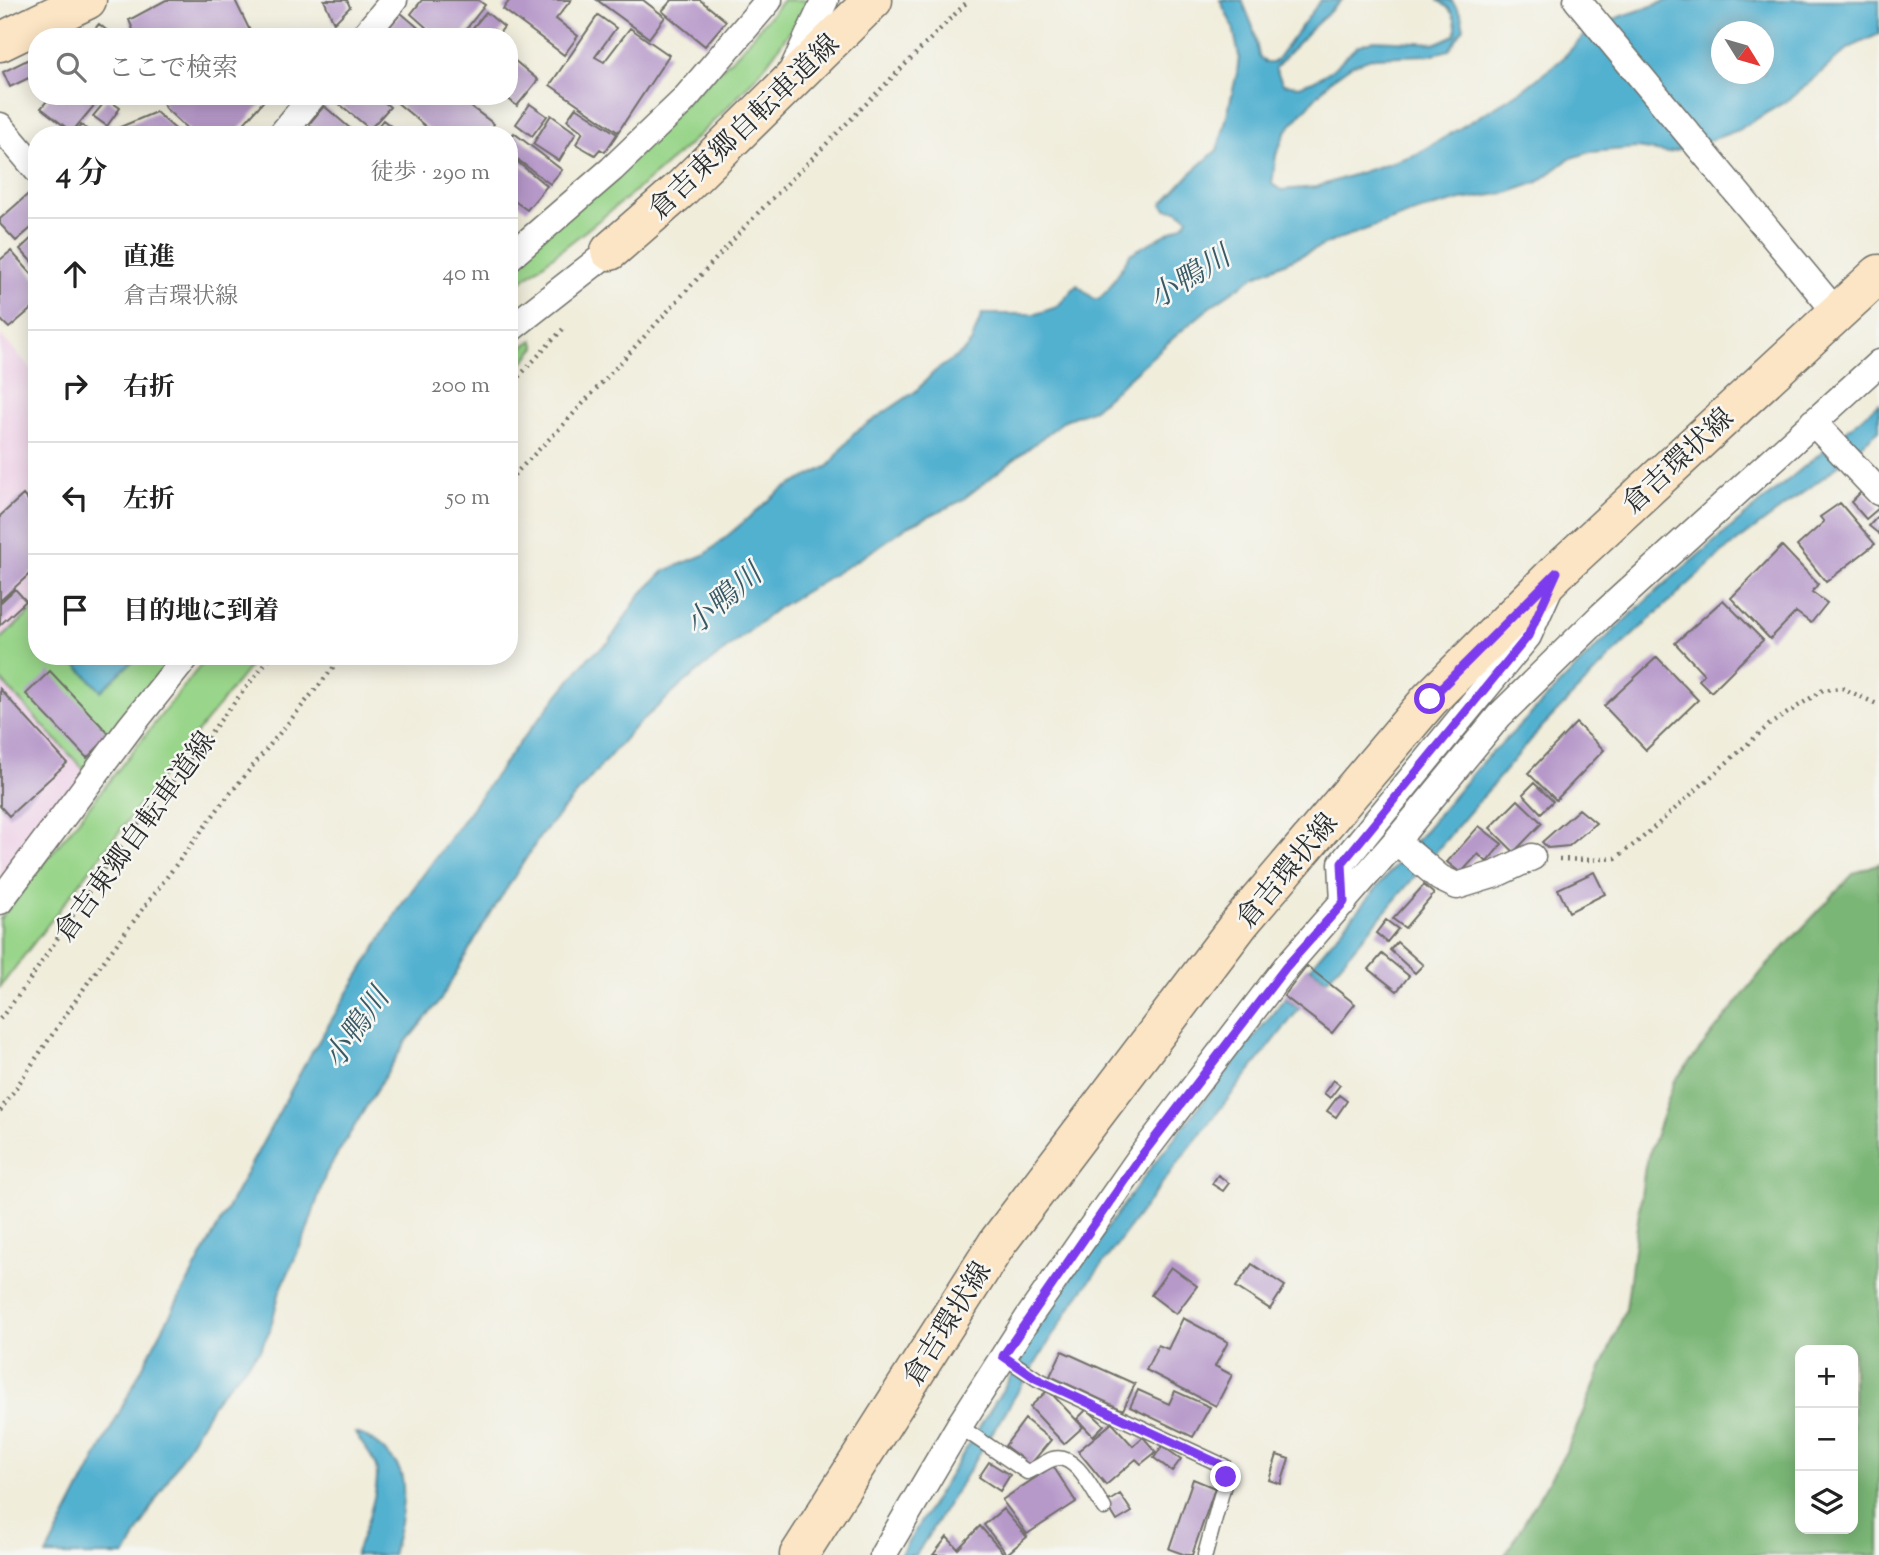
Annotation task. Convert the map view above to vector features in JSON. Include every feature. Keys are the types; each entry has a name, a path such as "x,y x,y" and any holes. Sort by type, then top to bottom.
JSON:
{"main road":[{"path":"29,28 87,0"},
{"name":"倉吉東郷自転車道線","path":"610,251 681,189 873,0"},
{"path":"0,42 28,28"},
{"name":"倉吉環状線","path":"799,1555 998,1241 1232,934 1430,699 1828,302 1879,274"}],"street":[{"path":"371,28 394,0"},
{"path":"518,250 612,169 683,102 769,0"},
{"path":"785,85 825,0"},
{"path":"1577,0 1828,302"},
{"path":"288,126 306,105"},
{"path":"0,126 28,159"},
{"path":"518,323 610,251"},
{"path":"883,1555 1003,1356 1142,1155 1286,967 1344,902 1499,716 1602,615 1879,363"},
{"path":"1813,422 1879,492"},
{"path":"1344,902 1342,863 1528,636 1557,572"},
{"path":"0,901 180,665"},
{"path":"1395,841 1440,878 1457,886 1496,874 1532,857"}],"lane":[{"path":"1003,1356 1037,1379 1224,1466 1226,1477 1205,1555"},
{"path":"959,1426 1027,1472 1064,1458 1074,1464 1104,1507"}],"path":[{"path":"518,472 756,215 970,0"},
{"name":"倉吉東郷自転車道線","path":"0,1018 25,987 107,864 264,665"},
{"path":"0,1111 91,978 223,801 336,665"},
{"path":"1532,857 1592,860 1616,858 1769,725 1824,690 1842,688 1879,705"}],"shaded area":[{"path":"0,335 28,365 28,665 171,665 0,878"}],"green space":[{"path":"783,0 810,0 772,57 701,133 638,188 518,284 518,260 739,52"},
{"path":"533,340 536,347 518,368 518,350"},
{"path":"28,614 28,665 170,665 86,772 0,679 0,640"},
{"path":"201,665 251,665 0,987 0,919"},
{"path":"1879,863 1879,1555 1505,1555 1568,1448 1626,1309 1645,1166 1674,1082 1763,970 1853,874"}],"water":[{"name":"小鴨川","path":"1220,0 1242,0 1253,27 1259,56 1266,63 1273,63 1321,0 1342,0 1275,68 1283,84 1298,86 1332,70 1357,46 1374,40 1437,43 1455,35 1453,14 1437,0 1451,0 1461,15 1464,28 1449,50 1429,55 1374,57 1352,65 1331,80 1286,131 1276,155 1272,184 1281,190 1316,187 1417,154 1524,89 1561,60 1593,26 1669,0 1879,0 1879,34 1849,48 1793,97 1738,130 1668,153 1637,148 1590,152 1569,159 1538,182 1507,193 1461,200 1412,213 1336,240 1255,276 1180,332 1094,409 1065,420 961,501 908,526 778,608 684,683 634,728 541,835 482,927 440,1001 405,1043 326,1173 306,1234 280,1291 270,1330 260,1350 216,1399 126,1555 46,1555 155,1343 306,1062 402,904 516,747 589,657 609,642 639,596 664,571 706,554 781,490 829,466 854,433 916,391 934,372 963,352 971,343 982,314 1036,314 1057,307 1077,285 1094,299 1099,299 1108,290 1130,254 1184,224 1188,218 1177,210 1166,209 1162,204 1217,150 1239,56 1233,27"},
{"path":"1879,403 1879,430 1828,474 1722,553 1622,645 1541,728 1327,980 1310,967 1483,761 1586,658 1675,575"},
{"path":"76,665 128,665 101,691"},
{"path":"1285,998 1299,1009 1172,1170 1072,1305 916,1555 900,1555 1015,1370 1050,1306 1152,1166"},
{"path":"355,1433 382,1448 396,1464 401,1476 402,1511 392,1555 355,1555 370,1511 377,1476 372,1458"}],"building":[{"path":"166,0 235,0 249,28 132,28 129,20"},
{"path":"324,0 347,0 350,7 334,23"},
{"path":"422,0 478,0 485,5 467,28 427,28 411,14"},
{"path":"510,0 571,0 556,19 578,36 564,55 503,9"},
{"path":"597,0 643,0 665,17 649,38"},
{"path":"672,0 700,0 726,21 705,46 662,11"},
{"path":"486,12 504,27 503,28 473,28"},
{"path":"401,13 418,28 388,28"},
{"path":"598,15 616,28 595,57 604,62 630,28 669,55 618,132 550,85"},
{"path":"28,60 28,78 10,87 3,72"},
{"path":"518,63 538,80 518,105"},
{"path":"530,104 547,116 532,136 516,124"},
{"path":"44,105 94,105 77,126 64,126 41,108"},
{"path":"102,105 116,105 120,108 107,126 93,116"},
{"path":"164,105 260,105 242,126 184,126"},
{"path":"341,105 390,107 373,126 366,126"},
{"path":"400,105 469,105 494,124 493,126 425,126"},
{"path":"324,106 347,126 311,126 309,124"},
{"path":"576,107 617,134 605,152 600,149 595,155 576,144 583,132 567,120"},
{"path":"156,112 172,126 123,126"},
{"path":"551,115 576,133 559,161 533,144"},
{"path":"383,120 391,126 378,126"},
{"path":"518,136 562,170 550,184 518,160"},
{"path":"518,162 547,186 527,210 518,204"},
{"path":"28,194 28,231 16,241 0,224 0,219"},
{"path":"28,241 28,258 20,249"},
{"path":"11,251 28,270 28,312 9,328 0,319 0,260"},
{"path":"1863,490 1879,508 1866,519 1851,502"},
{"path":"23,495 28,501 28,575 0,601 0,516"},
{"path":"1840,503 1875,544 1826,582 1797,546 1824,522 1820,517"},
{"path":"1879,515 1879,534 1869,526"},
{"path":"1782,546 1818,584 1812,592 1827,603 1811,623 1796,612 1770,639 1731,598"},
{"path":"15,589 26,601 0,625 0,603"},
{"path":"1723,600 1763,640 1711,692 1699,680 1704,674 1675,643"},
{"path":"1657,657 1698,700 1646,750 1604,706"},
{"path":"50,671 110,735 87,758 26,694"},
{"path":"0,689 67,763 9,816 0,806"},
{"path":"1576,723 1604,750 1556,800 1528,773"},
{"path":"1534,783 1553,801 1541,813 1523,794"},
{"path":"1518,800 1542,823 1514,852 1490,828"},
{"path":"1579,809 1596,823 1569,846 1548,848 1542,842"},
{"path":"1479,826 1502,844 1487,862 1478,854 1461,873 1447,862"},
{"path":"1594,872 1605,894 1569,912 1558,889"},
{"path":"1424,885 1434,894 1405,928 1393,919"},
{"path":"1386,920 1398,929 1387,942 1376,933"},
{"path":"1397,942 1423,965 1415,973 1390,950"},
{"path":"1382,954 1409,976 1397,991 1369,969"},
{"path":"1307,966 1355,1004 1332,1033 1284,996"},
{"path":"1333,1080 1340,1085 1330,1098 1324,1093"},
{"path":"1339,1095 1347,1101 1336,1117 1327,1111"},
{"path":"1218,1175 1229,1183 1223,1191 1212,1184"},
{"path":"1252,1264 1285,1286 1270,1309 1236,1287"},
{"path":"1171,1267 1197,1286 1176,1314 1151,1295"},
{"path":"1183,1318 1228,1342 1215,1366 1232,1375 1216,1406 1146,1370 1158,1345 1168,1349"},
{"path":"1062,1351 1135,1384 1123,1410 1050,1376"},
{"path":"1048,1390 1083,1427 1064,1444 1030,1407"},
{"path":"1138,1390 1169,1404 1175,1391 1210,1407 1193,1437 1130,1407"},
{"path":"1087,1409 1104,1425 1093,1436 1077,1419"},
{"path":"1025,1419 1051,1440 1030,1465 1005,1446"},
{"path":"1112,1423 1133,1446 1143,1437 1156,1452 1141,1464 1136,1459 1106,1485 1078,1451"},
{"path":"1162,1446 1181,1459 1172,1471 1154,1458"},
{"path":"1277,1455 1289,1459 1281,1484 1269,1480"},
{"path":"989,1462 1010,1475 1000,1491 979,1477"},
{"path":"1053,1466 1076,1502 1027,1534 1002,1500"},
{"path":"1193,1479 1215,1488 1192,1555 1186,1555 1169,1549"},
{"path":"1120,1494 1132,1512 1117,1521 1106,1503"},
{"path":"1003,1509 1027,1537 1007,1554 984,1525"},
{"path":"980,1526 1005,1555 933,1555 947,1537 958,1549"}],"route":[{"path":"1226,1477 1224,1466 1037,1379 1003,1356 1142,1155 1286,967 1344,902 1342,863 1528,636 1557,572 1430,699"}]}
